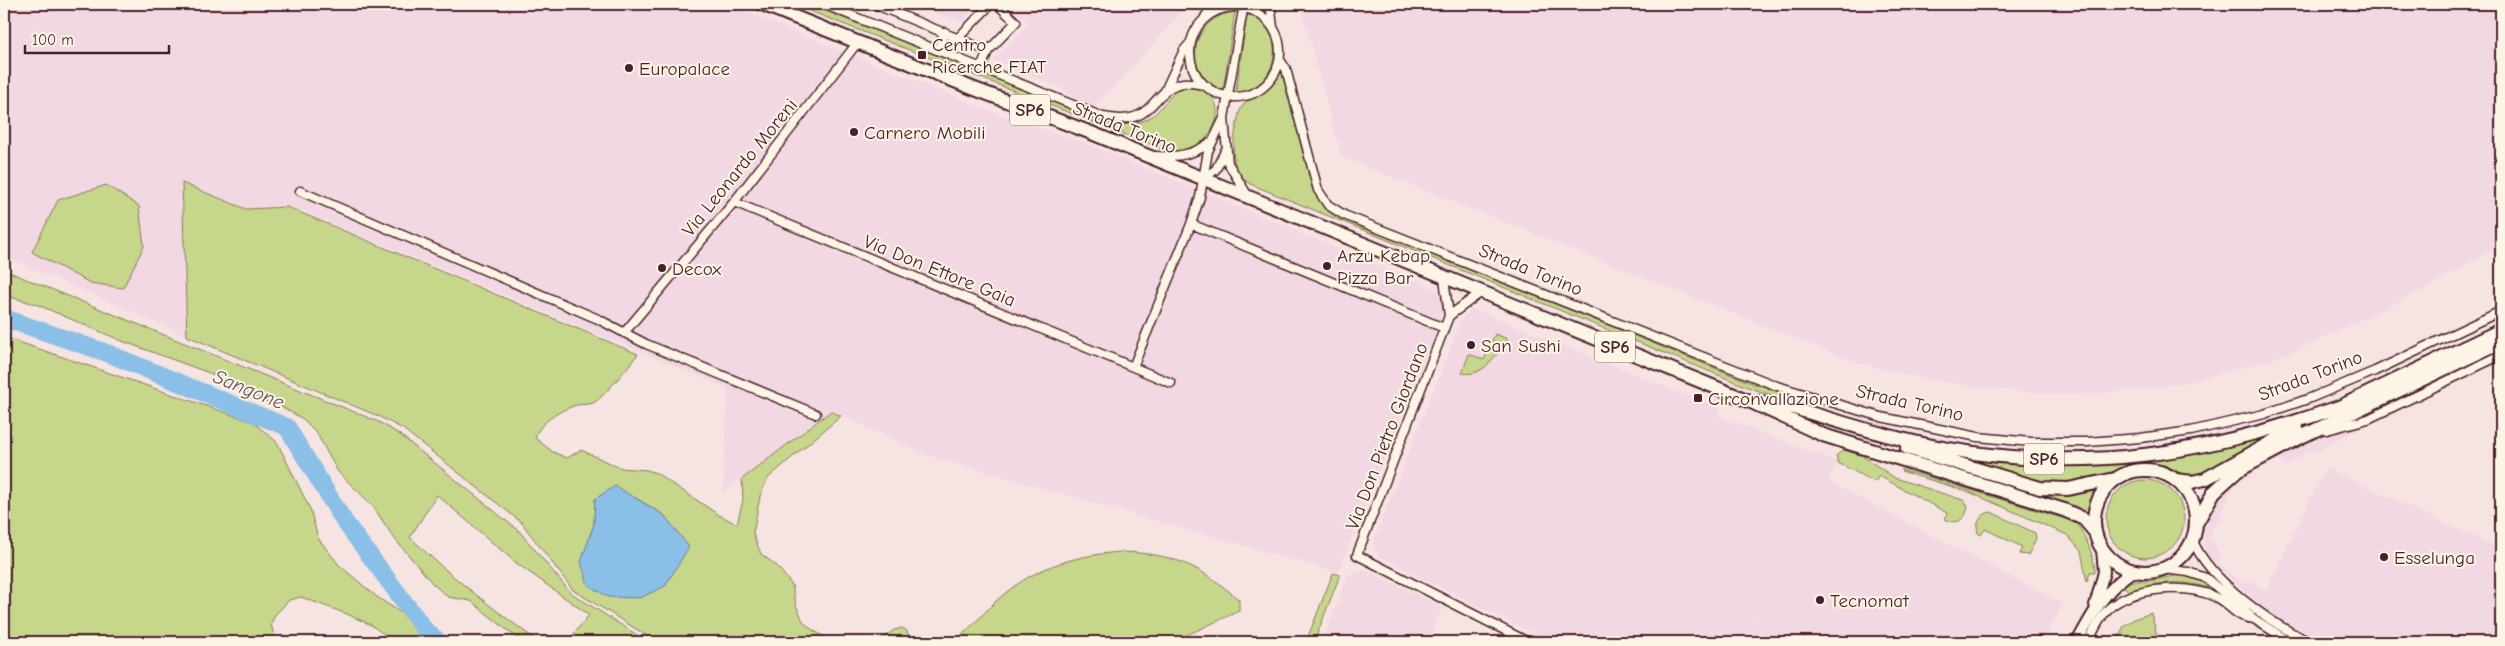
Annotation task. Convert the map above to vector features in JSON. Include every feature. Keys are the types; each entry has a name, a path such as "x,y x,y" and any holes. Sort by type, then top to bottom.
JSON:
{"main road":[{"name":"Strada Torino","path":"762,4 1146,155 1480,293 1749,401 1823,435 2077,515 2095,532"},
{"name":"SP6","path":"2176,480 2192,482 2205,479 2255,450 2338,407 2501,330"},
{"name":"SP6","path":"2163,569 2181,558 2192,541 2196,524 2214,492 2229,477 2305,435 2501,342"},
{"name":"Strada Torino","path":"1749,401 2040,488 2068,489 2114,479"},
{"name":"SP6","path":"1749,401 1780,404 1908,440 1948,448 2014,457 2088,460 2140,456 2208,445 2255,435 2338,407"},
{"name":"SP6","path":"2133,571 2120,566 2102,549 2095,532 2096,505 2104,490 2114,479 2130,472 2148,469 2160,471 2176,480 2190,496 2195,510 2196,524"},
{"path":"2133,571 2151,572 2163,569"}],"street":[{"name":"Strada Torino","path":"823,4 1092,112 1116,119 1138,116 1154,105 1163,95"},
{"path":"874,4 988,51"},
{"path":"958,38 991,4"},
{"path":"981,68 988,51 1016,22 997,4"},
{"path":"1163,95 1184,50 1192,41 1213,4"},
{"path":"1270,4 1272,27"},
{"path":"1202,22 1219,10 1243,6 1259,14 1272,27"},
{"path":"1243,6 1224,118 1226,146 1231,171 1249,197"},
{"name":"Strada Torino","path":"1272,27 1278,38 1280,60 1286,69 1318,190 1328,205 1344,215 1777,386 1881,417 1978,437 2031,442 2087,442 2140,438 2226,423 2264,414 2308,399 2375,371 2501,311"},
{"path":"937,50 945,32"},
{"path":"1192,41 1190,51 1194,70 1207,86"},
{"name":"Via Leonardo Moreni","path":"624,333 734,202 858,42"},
{"path":"1163,95 1174,86 1184,83 1207,86 1228,96 1242,96 1259,90 1272,78 1280,60"},
{"path":"1133,367 1191,224 1204,179 1205,161 1212,140 1224,118"},
{"path":"1146,155 1183,156 1194,153 1212,140"},
{"path":"1204,179 1222,160 1226,146"},
{"path":"300,191 598,319 646,344 816,414"},
{"name":"Via Don Ettore Gaia","path":"734,202 1170,383"},
{"path":"1191,224 1444,328 1450,316 1480,293"},
{"path":"1444,278 1450,316"},
{"name":"Via Don Pietro Giordano","path":"1444,328 1357,555 1528,642"},
{"path":"2305,435 2368,418 2501,354"},
{"path":"2192,541 2201,558 2252,606 2282,627 2310,642"},
{"path":"2092,614 2102,580 2102,549"},
{"path":"2163,569 2188,572 2206,578 2254,619 2290,642"},
{"path":"2077,642 2092,614 2112,585 2133,571"},
{"path":"2088,642 2100,619 2110,607 2142,593 2160,589 2175,588 2204,593 2224,602 2240,617 2254,619"}],"shaded area":[{"path":"4,4 727,4 998,114 1083,142 1450,295 1338,573 927,455 831,410 723,492 728,388 288,206 246,208 182,183 187,336 4,256"},
{"name":"Centro Ricerche FIAT","path":"914,4 979,4 961,23"},
{"name":"Centro Ricerche FIAT","path":"1009,4 1190,4 1094,108 1076,101 1063,89 993,60 1029,23"},
{"path":"1300,4 2501,4 2501,245 2425,289 2298,350 2190,382 2108,393 2061,395 1984,389 1892,372 1853,361 1341,157"},
{"path":"1472,308 1721,409 1718,416 1837,462 1828,481 2063,604 2043,642 1746,642 1763,608 1745,642 1549,642 1379,556 1373,547 1376,534 1462,319"},
{"path":"2501,355 2501,367 2491,367 2326,445 2319,451 2309,451 2285,466 2281,459 2247,476 2235,484 2208,540 2215,543 2216,550 2220,556 2216,561 2243,585 2249,580 2266,590 2326,468 2501,549 2501,642 2319,642 2278,622 2208,557 2204,542 2207,520 2220,494 2245,472 2301,443"},
{"path":"1366,570 1443,607 1427,642 1322,642 1348,575 1356,571"}],"green space":[{"path":"792,4 808,4 1107,123 1130,124 1146,120 1156,113 1176,91 1189,86 1196,87 1209,94 1216,104 1217,115 1213,127 1206,138 1195,147 1182,151 1167,151"},
{"path":"1235,12 1223,90 1209,82 1200,72 1196,60 1196,47 1200,35 1208,24 1220,16"},
{"path":"1247,14 1260,21 1269,32 1274,44 1274,58 1270,70 1262,81 1251,89 1236,92"},
{"path":"1281,69 1313,190 1326,209 1334,215 1752,383 1788,394 1786,400 1750,388 1250,184 1239,173 1234,159 1233,152 1239,115 1245,103 1269,87"},
{"path":"182,183 246,209 287,207 638,354 616,381 597,400 591,404 577,405 558,413 541,427 535,438 553,452 567,458 581,450 621,468 647,470 656,473 719,515 737,524 743,500 742,479 831,411 841,416 768,478 760,496 753,534 761,554 777,566 792,585 796,605 803,621 811,629 833,642 657,642 573,590 521,522 403,429 378,416 187,336","holes":["636,498 664,515 688,547 665,586 589,538 594,524 595,500"]},
{"path":"106,185 139,206 144,246 123,288 90,283 32,252 58,200"},
{"path":"4,270 379,422 399,434 519,531 571,593 648,642 567,642 589,615 515,562 437,495 410,537 456,579 539,642 522,642 471,601 448,597 433,584 394,538 372,505 338,472 316,432 303,419 278,405 254,398 212,374 122,341 38,305 4,295"},
{"path":"1495,334 1508,339 1488,364 1477,372 1462,373 1469,354 1484,360"},
{"path":"4,337 253,422 277,442 310,509 318,538 339,565 377,597 446,642 395,642 371,625 301,597 289,600 275,615 271,624 276,642 4,642"},
{"path":"2278,433 2198,477 2184,475 2165,465 2142,463 2129,465 2088,482 2046,484 1956,458 1957,455 2198,452"},
{"path":"1843,450 1861,455 1895,478 1963,500 1968,507 1965,516 1957,522 1949,521 1945,519 1947,513 1879,476 1875,482 1838,463 1836,456"},
{"path":"1902,469 2075,522 2089,546 2095,572 2090,572 2087,582 2081,551 2067,535 1969,492 1901,471"},
{"path":"2145,480 2160,483 2173,491 2181,504 2184,519 2181,534 2173,547 2160,555 2145,558 2130,555 2117,547 2109,534 2106,519 2109,504 2117,491 2130,483"},
{"path":"2025,490 2062,495 2094,491 2087,512 2075,506"},
{"path":"1991,512 2035,533 2036,539 2028,555 2019,554 2022,547 1985,529 1981,535 1978,533 1977,526 1980,520 1984,514"},
{"path":"1120,552 1155,555 1184,563 1211,578 1239,600 1239,611 1172,642 953,642 970,628 995,602 1023,580 1038,572 1068,561"},
{"path":"1333,573 1340,575 1314,642 1306,642"},
{"path":"2184,574 2206,582 2215,590 2193,584 2161,583 2129,591 2120,584 2125,581 2149,581"},
{"path":"2151,613 2159,642 2116,642 2124,626 2134,619"},
{"path":"902,628 906,630 913,642 878,642 894,630"}],"water":[{"path":"615,486 664,515 689,547 665,586 640,598 608,597 588,585 581,562 594,524 595,499"}],"waterway":[{"name":"Sangone","path":"4,318 107,353 287,427 344,521 425,630 439,642"}],"place":[{"name":"Centro Ricerche FIAT","path":"922,55"},
{"name":"Europalace","path":"629,68"},
{"name":"Carnero Mobili","path":"854,132"},
{"name":"Arzu Kebap Pizza Bar","path":"1327,266"},
{"name":"Decox","path":"662,268"},
{"name":"San Sushi","path":"1471,345"},
{"name":"Circonvallazione","path":"1698,398"},
{"name":"Esselunga","path":"2384,557"},
{"name":"Tecnomat","path":"1820,600"}]}
